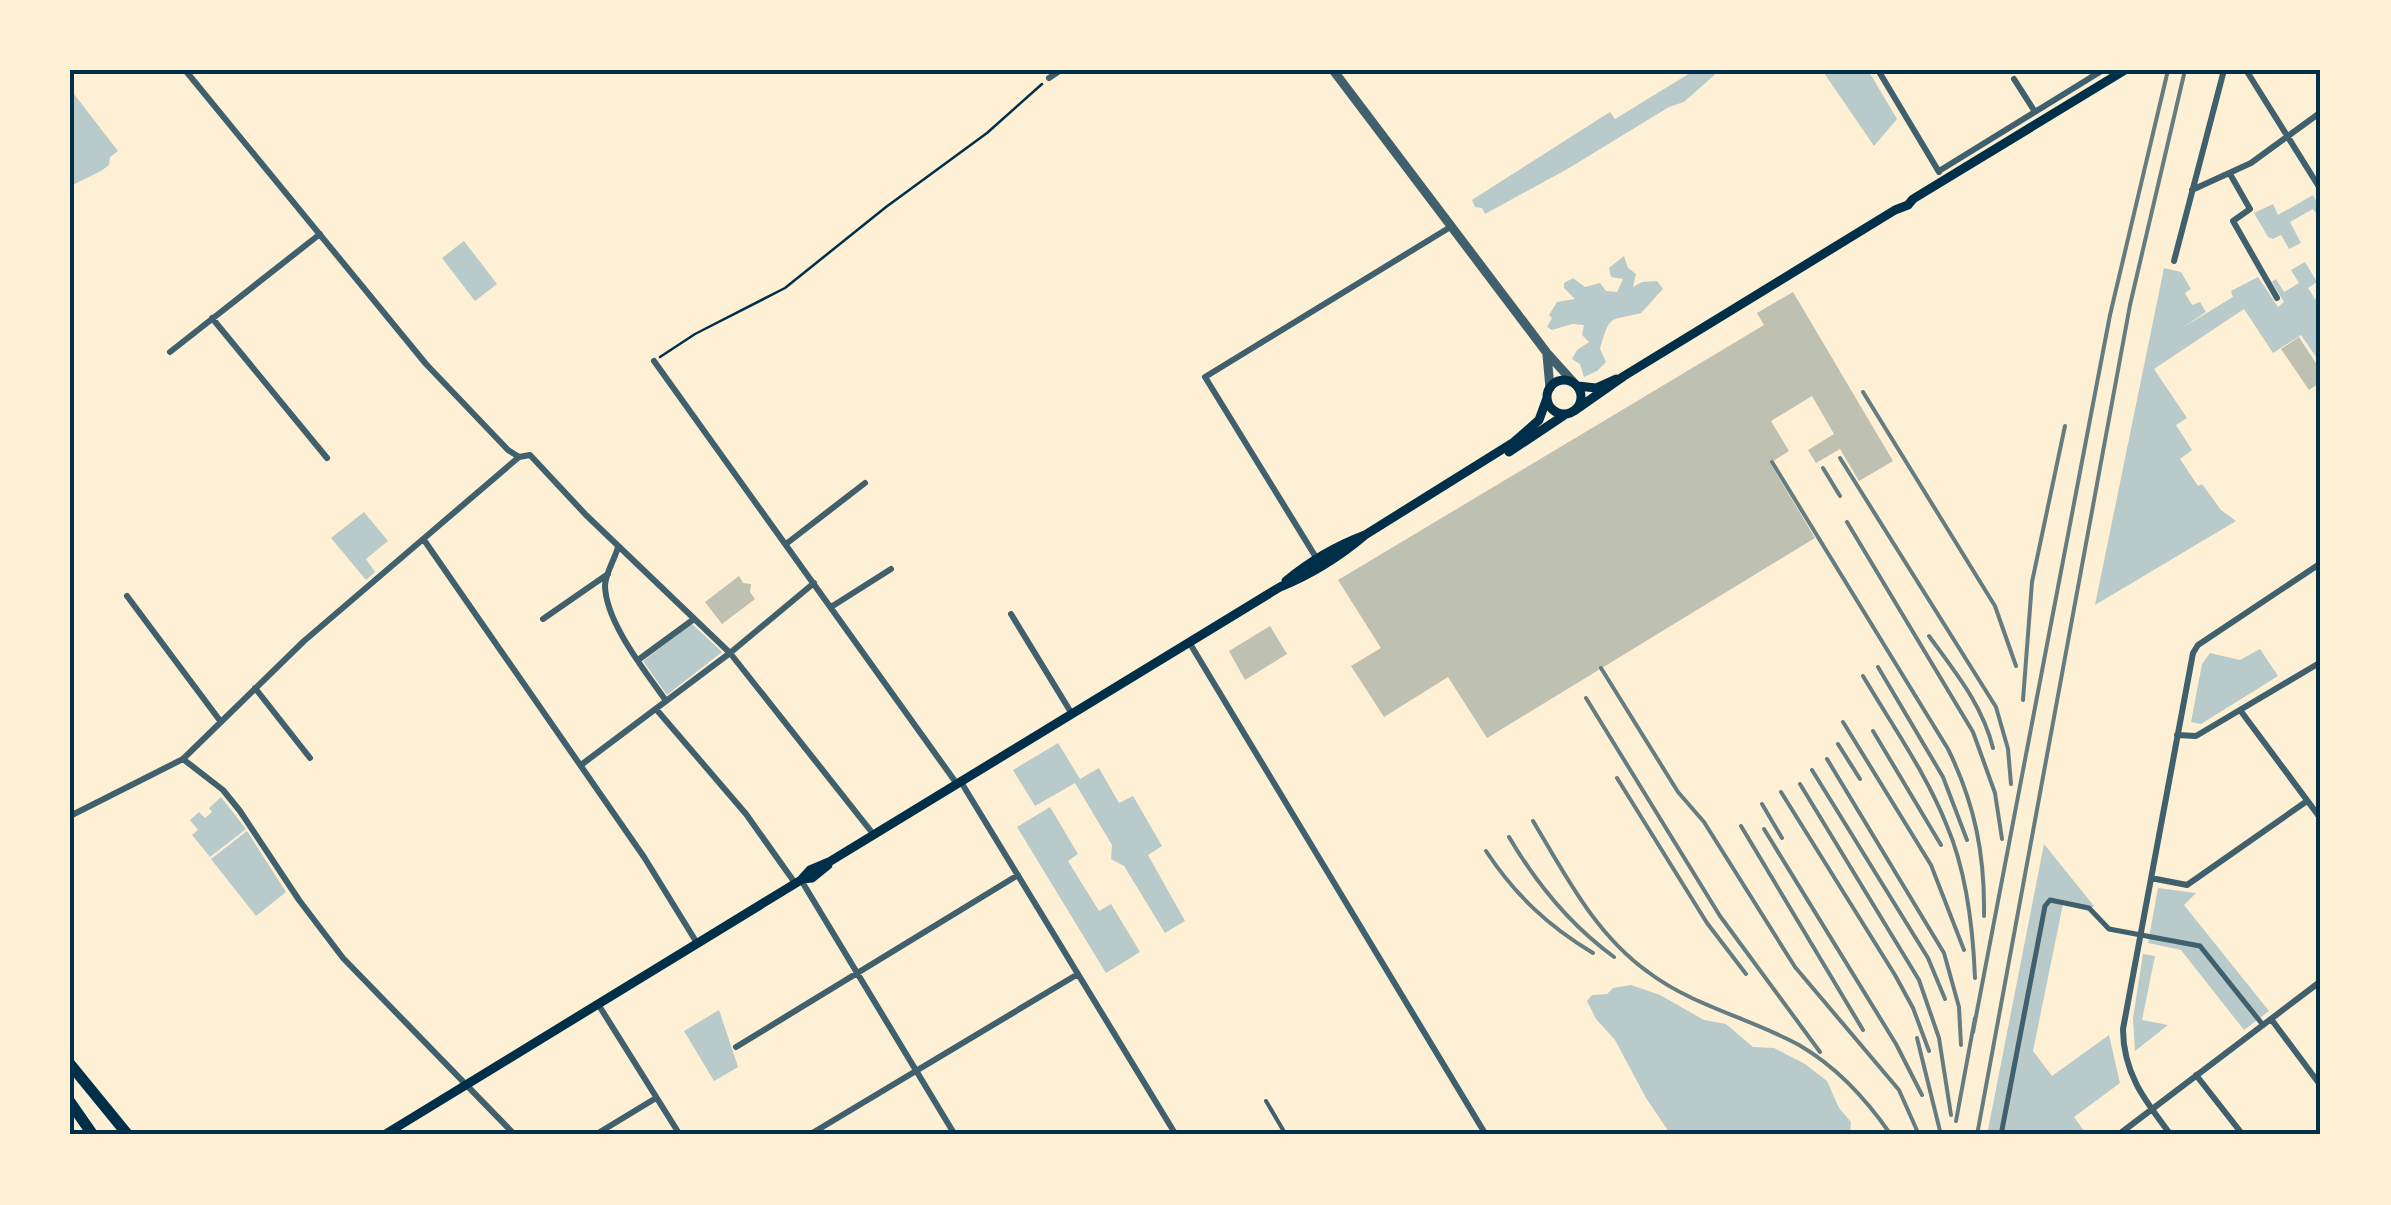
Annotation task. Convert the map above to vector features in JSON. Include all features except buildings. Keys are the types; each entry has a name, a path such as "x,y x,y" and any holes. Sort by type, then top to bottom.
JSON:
{"highway":[{"path":"70,1064 128,1135"},
{"path":"70,1102 92,1135"}],"main road":[{"path":"1475,468 1530,440 1624,376 1896,210 1942,175 2125,70"},
{"path":"1280,586 1314,570 1534,426 1544,413 1548,393 1564,380 1596,388 1624,376"},
{"path":"1548,393 1553,410 1570,412 1581,402 1576,385"},
{"path":"384,1135 1280,586 1317,559 1365,535"}],"street":[{"path":"185,70 426,364 519,457"},
{"path":"1048,78 1061,70"},
{"path":"1333,70 1547,353 1576,385"},
{"path":"1878,70 1942,175 2103,70"},
{"path":"2174,261 2224,70"},
{"path":"2246,70 2321,190"},
{"path":"2014,79 2035,112"},
{"path":"2192,190 2230,174 2321,112"},
{"path":"2230,174 2250,209 2233,222 2277,298"},
{"path":"1317,559 1205,377 1452,226"},
{"path":"170,352 320,234"},
{"path":"212,318 327,458"},
{"path":"1547,353 1548,393"},
{"path":"654,361 959,783 1176,1135"},
{"path":"70,816 183,759 304,641 519,457 530,455 730,652 874,835"},
{"path":"786,544 865,483"},
{"path":"424,540 582,764 697,943"},
{"path":"619,546 605,582 607,595 638,660 667,701"},
{"path":"2170,1135 2130,1074 2123,1042 2124,1018 2193,652 2321,564"},
{"path":"831,608 891,569"},
{"path":"543,619 609,573"},
{"path":"582,764 814,583"},
{"path":"127,596 221,722"},
{"path":"1011,614 1072,714"},
{"path":"638,660 694,619"},
{"path":"1189,642 1486,1135"},
{"path":"2177,736 2196,736 2321,662"},
{"path":"255,688 310,758"},
{"path":"656,709 799,881 955,1135"},
{"path":"2240,710 2321,819"},
{"path":"183,759 223,790 240,811 343,958 516,1135"},
{"path":"2151,878 2187,885 2307,801"},
{"path":"736,1047 1018,875"},
{"path":"2001,1135 2050,900 2089,908 2109,929 2200,946 2262,1026"},
{"path":"809,1135 1078,974"},
{"path":"2118,1135 2321,981"},
{"path":"598,1004 680,1135"},
{"path":"2271,1019 2321,1086"},
{"path":"2196,1076 2243,1135"},
{"path":"595,1135 656,1098"}],"lane":[{"path":"1266,1101 1286,1135"}],"path":[{"path":"654,361 685,340 784,288 987,133 1048,78"}],"shaded area":[{"path":"1695,70 1720,70 1684,102 1669,107 1569,168 1485,214 1482,208 1475,207 1472,200 1610,112 1615,119"},
{"path":"1822,70 1868,70 1897,119 1874,146"},
{"path":"70,89 118,151 110,157 109,165 70,187"},
{"path":"2313,195 2321,210 2316,213 2313,209 2290,222 2301,243 2289,249 2281,235 2268,237 2254,213 2273,204 2278,215"},
{"path":"464,241 497,284 475,301 442,258"},
{"path":"1624,256 1628,268 1636,274 1633,287 1657,281 1663,289 1641,313 1609,324 1600,349 1606,362 1584,377 1580,364 1572,359 1589,342 1582,335 1584,325 1552,330 1547,327 1552,318 1549,315 1557,302 1575,299 1564,288 1564,283 1573,278 1585,287 1600,283 1606,291 1617,292 1623,279 1611,277 1609,268"},
{"path":"2305,262 2317,282 2308,288 2321,308 2321,364 2301,335 2273,353 2244,309 2154,369 2187,418 2176,425 2192,450 2180,459 2198,486 2202,484 2221,510 2236,521 2095,605 2164,268 2181,272 2191,289 2185,293 2192,305 2200,302 2206,312 2182,328 2233,297 2231,291 2258,277 2278,307 2284,302 2272,282 2276,279 2284,292 2299,283 2291,270"},
{"path":"364,512 388,541 366,559 375,572 366,580 331,538"},
{"path":"692,624 722,652 667,695 643,661"},
{"path":"2260,649 2278,676 2201,724 2191,722 2202,664 2210,653 2240,660"},
{"path":"1058,743 1080,779 1099,768 1119,803 1133,796 1162,846 1148,855 1185,921 1165,933 1124,866 1111,859 1112,845 1075,783 1035,806 1013,770"},
{"path":"221,797 246,829 210,857 192,835 198,830 190,820 199,812 205,818"},
{"path":"1050,807 1078,854 1068,861 1099,911 1111,904 1140,952 1106,973 1017,827"},
{"path":"247,831 286,892 256,916 211,859"},
{"path":"2044,844 2094,906 2088,911 2063,904 2033,1051 2052,1076 2109,1035 2120,1083 2074,1117 2087,1135 1987,1135"},
{"path":"2158,888 2196,893 2184,905 2269,1011 2244,1030 2181,950 2148,943"},
{"path":"2143,954 2155,956 2142,1020 2168,1025 2135,1051 2133,1018"},
{"path":"1631,985 1660,995 1704,1020 1726,1024 1753,1047 1774,1048 1805,1064 1827,1081 1839,1108 1851,1122 1850,1135 1671,1135 1615,1040 1596,1019 1587,1001 1592,995"},
{"path":"719,1010 738,1067 714,1081 684,1031"}],"railway":[{"path":"1973,1032 2110,315 2168,70"},
{"path":"1977,1135 2130,305 2185,70"},
{"path":"1863,392 1995,606 2016,666"},
{"path":"2023,700 2032,582 2065,426"},
{"path":"1840,458 1996,707 2008,749 2011,784"},
{"path":"1772,462 1948,749 1976,830 1983,872 1984,916"},
{"path":"1823,468 1840,496"},
{"path":"1847,522 1973,732 1995,793 2002,839"},
{"path":"1929,636 1975,703 1993,748"},
{"path":"1878,667 1943,777 1967,840"},
{"path":"1601,668 1795,967 1899,1090 1919,1135"},
{"path":"1863,676 1929,787 1954,844 1968,900 1975,978"},
{"path":"1586,698 1720,916 1820,1052"},
{"path":"1843,722 1931,865 1964,950"},
{"path":"1873,731 1941,845"},
{"path":"1838,744 1860,779"},
{"path":"1827,759 1944,953 1959,1007 1961,1045"},
{"path":"1812,770 1928,958 1945,999"},
{"path":"1617,778 1707,923 1746,974"},
{"path":"1800,784 1919,980 1939,1038 1951,1115"},
{"path":"1781,792 1895,975 1929,1051"},
{"path":"1762,804 1782,838"},
{"path":"1533,821 1583,903 1629,957 1665,984 1813,1054 1850,1085 1891,1135"},
{"path":"1741,826 1863,1030"},
{"path":"1764,829 1896,1044 1922,1095"},
{"path":"1509,837 1555,902 1614,957"},
{"path":"1486,851 1534,908 1593,953"},
{"path":"1956,1121 1975,1018"},
{"path":"1917,1038 1941,1135"}]}
